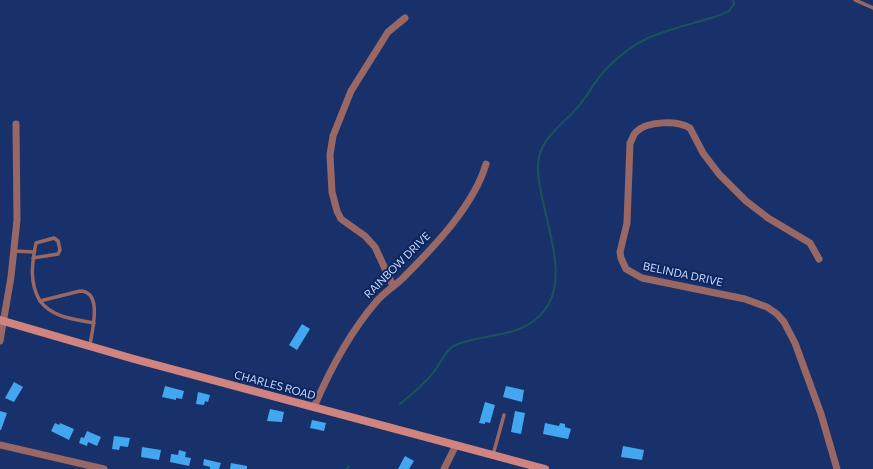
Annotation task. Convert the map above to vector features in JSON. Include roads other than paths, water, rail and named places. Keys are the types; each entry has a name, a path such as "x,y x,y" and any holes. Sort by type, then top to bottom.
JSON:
{"street":[{"path":"393,286 374,247 365,236 341,218 337,211 332,192 330,155 333,136 351,91 388,32 405,18"},
{"path":"0,341 14,251 18,185 16,124"},
{"name":"BELINDA DRIVE","path":"819,259 810,243 768,218 746,200 719,174 703,153 690,128 676,124 651,124 635,133 630,143 626,223 620,252 623,265 626,269 642,278 745,299 767,307 784,322 791,332 806,377 821,414 837,469"},
{"name":"RAINBOW DRIVE","path":"314,407 358,325 377,301 426,254 467,204 479,187 486,164"},
{"name":"CHARLES ROAD","path":"2,321 89,346 546,469"},
{"path":"0,445 104,469"},
{"path":"444,469 456,445"}],"lane":[{"path":"855,0 873,8"},
{"path":"33,258 58,254 60,250 58,241 54,238 36,243 34,252 31,269 36,294 46,309 56,314 94,324"},
{"path":"14,251 34,252"},
{"path":"40,301 86,291 90,294 96,312 89,346"},
{"path":"493,455 504,415"}],"waterway":[{"path":"400,404 419,388 438,366 447,352 454,346 469,341 504,334 526,326 544,311 552,296 556,279 552,240 539,182 539,156 547,140 580,104 603,73 626,51 657,34 729,11 734,4 733,0"}]}
